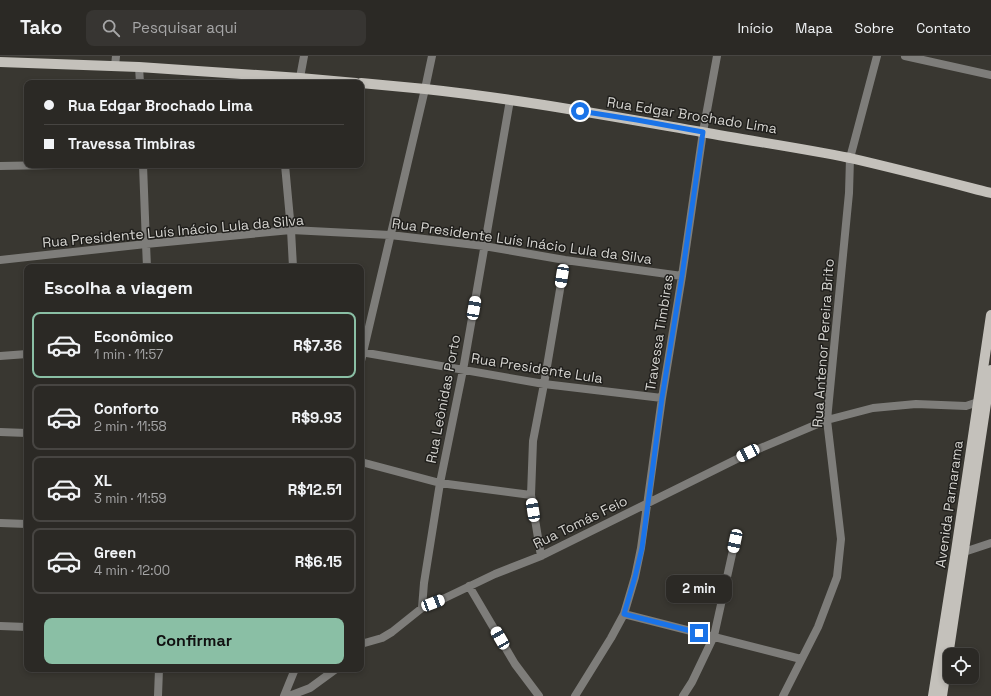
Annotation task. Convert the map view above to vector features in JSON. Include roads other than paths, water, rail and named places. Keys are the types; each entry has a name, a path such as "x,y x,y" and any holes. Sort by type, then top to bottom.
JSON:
{"main road":[{"path":"0,62 115,61 139,67 299,80"},
{"name":"Rua Edgar Brochado Lima","path":"364,83 425,89 510,100 782,145 850,158 991,193"},
{"name":"Avenida Parnarama","path":"933,696 960,551 985,394 991,316"},
{"name":"Avenida Parnarama","path":"985,394 991,370"},
{"name":"Avenida Parnarama","path":"942,696 960,551"}],"street":[{"path":"299,80 304,56"},
{"path":"364,346 432,56"},
{"name":"Travessa Timbiras","path":"574,696 611,638 624,614 642,548 662,398 703,132 717,56"},
{"name":"Rua Antenor Pereira Brito","path":"783,696 818,627 837,577 841,539 828,420 849,193 850,158 877,56"},
{"path":"905,56 991,75"},
{"path":"139,67 140,80"},
{"name":"Rua Leônidas Porto","path":"422,608 424,583 440,483 463,370 510,100"},
{"path":"0,166 24,166"},
{"path":"144,168 147,264"},
{"path":"285,168 293,264"},
{"name":"Rua Presidente Luís Inácio Lula da Silva","path":"0,260 291,230 390,235 484,246 565,260 682,276"},
{"path":"541,556 531,495 533,441 565,260"},
{"path":"0,356 24,354"},
{"name":"Rua Presidente Lula","path":"364,355 544,384 662,398"},
{"name":"Rua Tomás Feio","path":"364,643 382,638 392,632 422,608 495,574 541,556 748,453 828,420 873,408 916,404 966,406 985,394"},
{"path":"0,432 24,433"},
{"path":"364,463 440,483 531,495"},
{"path":"0,523 24,524"},
{"path":"683,696 692,682 714,636 735,541"},
{"path":"960,551 991,543"},
{"path":"469,586 515,664 538,696"},
{"path":"624,614 801,659"},
{"path":"0,626 24,627"},
{"path":"364,647 370,642"},
{"path":"158,696 159,672"},
{"path":"284,696 294,672"},
{"path":"289,696 310,688 332,672"}]}
